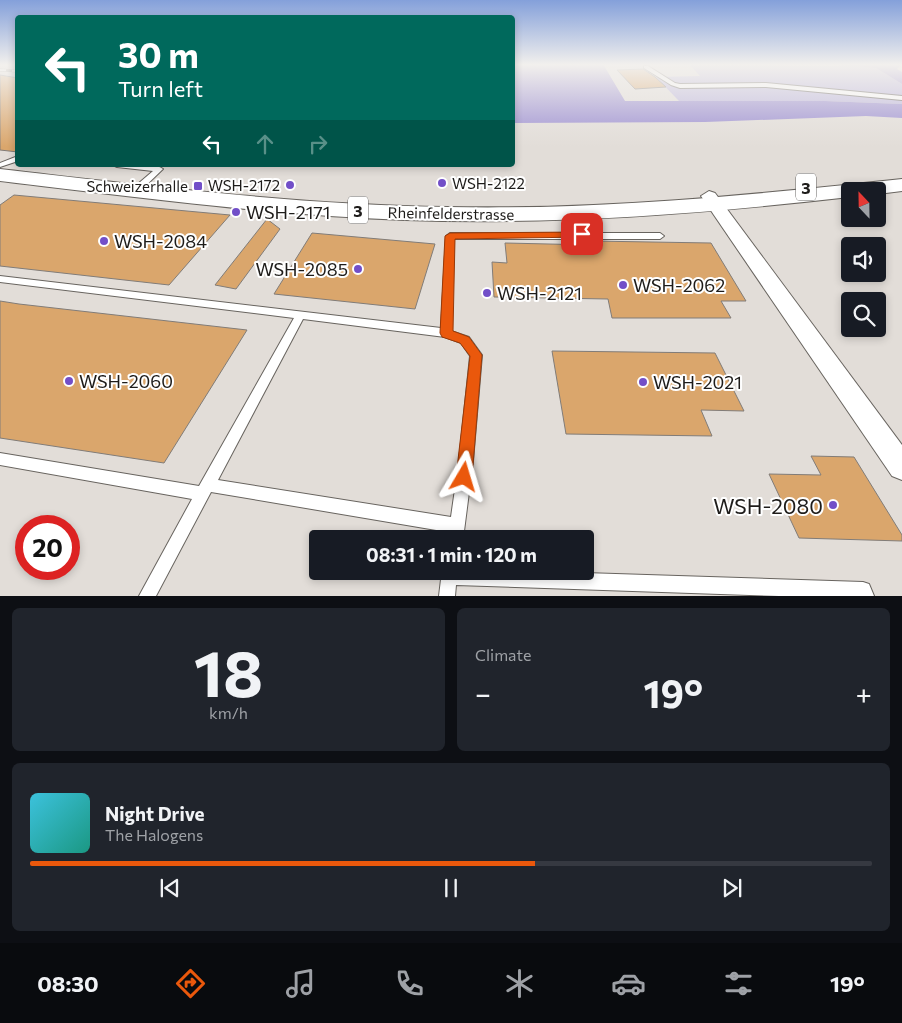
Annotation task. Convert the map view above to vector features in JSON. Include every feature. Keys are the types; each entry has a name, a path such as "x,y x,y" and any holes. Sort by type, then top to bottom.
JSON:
{"main road":[{"name":"Rheinfelderstrasse","path":"5,166 289,207 401,213 594,213 902,177"},
{"name":"Rheinfelderstrasse","path":"713,200 902,186"}],"street":[{"path":"713,200 902,467"}],"lane":[{"path":"837,92 902,98"},
{"path":"138,167 159,169 140,186"},
{"path":"446,333 450,236 660,236"},
{"path":"0,279 446,333 465,340 476,355 456,530"},
{"path":"147,596 300,316"},
{"path":"0,459 206,489 444,530"},
{"path":"447,596 448,580"},
{"path":"594,580 863,590 866,596"}],"shaded area":[{"path":"515,92 620,92 625,101 825,101 902,104 902,118 866,116 705,122 515,123"},
{"path":"670,92 902,92 902,104 825,101 679,101"}],"building":[{"path":"0,92 15,92 15,152 0,150"},
{"name":"WSH-2084","path":"14,195 230,215 169,285 0,266 0,205"},
{"path":"267,219 280,229 236,289 215,285"},
{"name":"WSH-2085","path":"312,233 435,244 415,309 274,294"},
{"name":"WSH-2062","path":"592,241 711,243 746,301 721,301 731,318 612,318 608,299 494,297 492,262 507,263 505,243 592,245"},
{"name":"WSH-2060","path":"0,301 247,330 164,463 0,438"},
{"name":"WSH-2021","path":"552,351 715,353 744,411 701,410 712,436 566,434"},
{"name":"WSH-2080","path":"811,456 854,457 902,535 902,541 799,538 769,474 821,475"}],"place":[{"name":"WSH-2122","path":"442,183"},
{"name":"WSH-2172","path":"290,185"},
{"name":"Schweizerhalle","path":"198,186"},
{"name":"WSH-2171","path":"236,212"},
{"name":"WSH-2084","path":"104,241"},
{"name":"WSH-2085","path":"358,269"},
{"name":"WSH-2062","path":"623,285"},
{"name":"WSH-2121","path":"487,293"},
{"name":"WSH-2060","path":"69,381"},
{"name":"WSH-2021","path":"643,382"},
{"name":"WSH-2080","path":"833,505"}],"route":[{"path":"464,477 476,355 465,340 446,333 450,236 582,234"}]}
